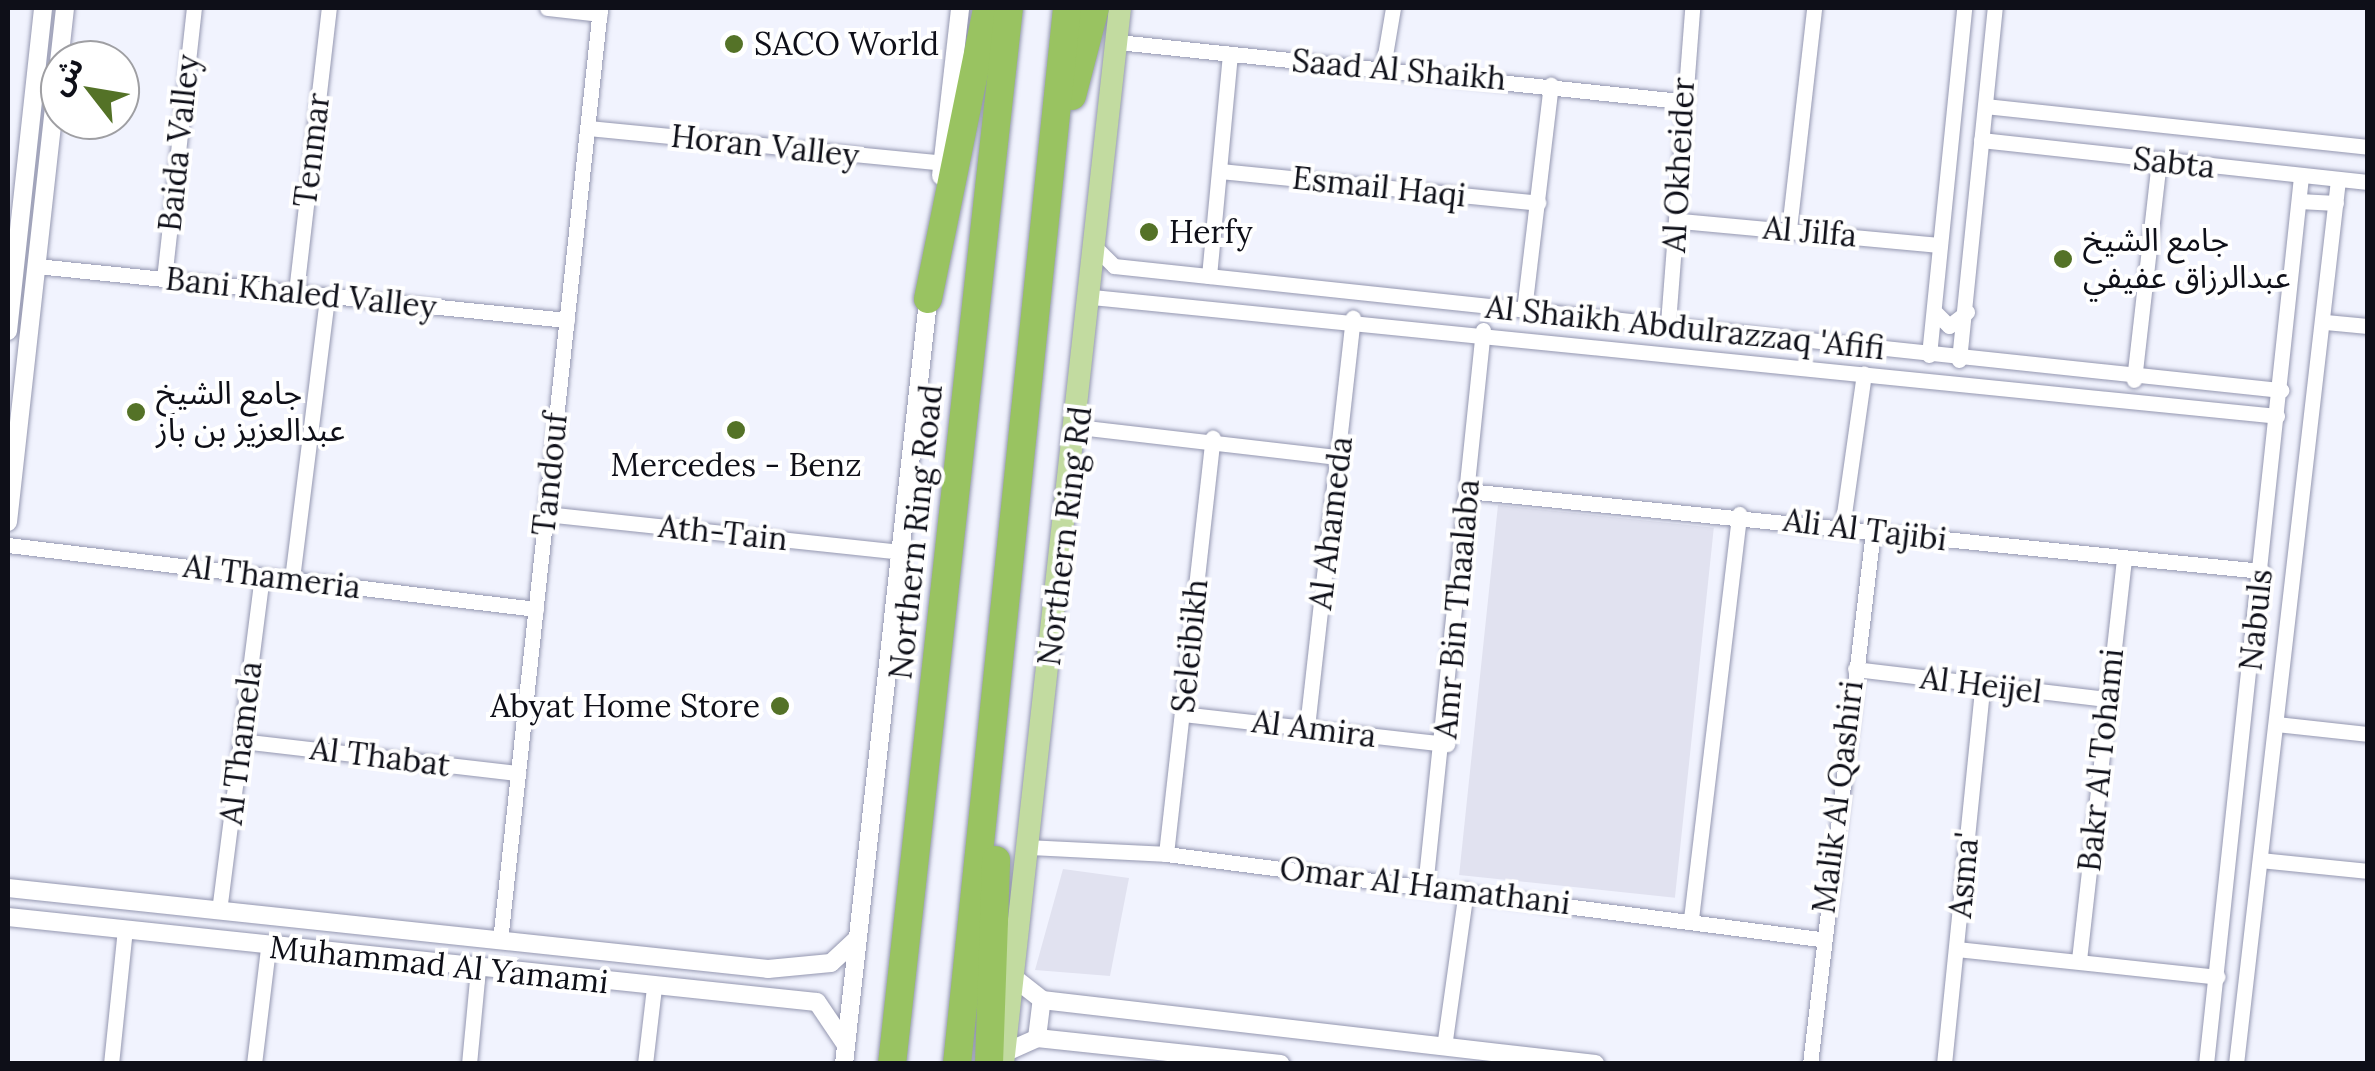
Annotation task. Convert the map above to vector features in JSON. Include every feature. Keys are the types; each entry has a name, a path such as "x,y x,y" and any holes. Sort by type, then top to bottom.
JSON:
{"highway":[{"path":"928,298 986,8"},
{"name":"Northern Ring Road","path":"892,1064 1009,8"},
{"path":"957,1064 992,758 1067,8"},
{"path":"1051,159 1095,8"},
{"path":"992,758 999,1060"}],"main road":[{"name":"Northern Ring Rd","path":"999,1060 1014,978 1078,428 1102,295 1097,249 1120,8"}],"street":[{"path":"8,330 15,200 32,107 43,8"},
{"path":"61,40 65,8"},
{"name":"Baida Valley","path":"164,279 194,8"},
{"name":"Tenmar","path":"296,292 329,8"},
{"path":"547,8 600,11"},
{"path":"845,1055 960,8"},
{"path":"1383,67 1394,8"},
{"name":"Al Okheider","path":"1668,323 1680,221 1680,101 1692,8"},
{"path":"1789,229 1814,8"},
{"name":"Tandouf","path":"500,940 600,11"},
{"path":"1929,355 1963,13 1994,15 1967,312 1959,360"},
{"path":"1960,40 1990,43"},
{"name":"Saad Al Shaikh","path":"1118,42 1680,101"},
{"path":"1209,276 1230,54"},
{"path":"1524,310 1551,85"},
{"name":"Sabta","path":"1984,106 2368,147"},
{"path":"32,107 40,107"},
{"name":"Horan Valley","path":"588,128 942,163"},
{"path":"8,522 50,140"},
{"name":"Sabta","path":"1982,140 2368,182"},
{"path":"2134,380 2159,162"},
{"name":"Esmail Haqi","path":"1220,171 1538,204"},
{"name":"Nabuls","path":"2206,1064 2262,571 2301,176"},
{"name":"Nabuls","path":"2236,1064 2325,322 2338,180"},
{"path":"2299,200 2336,203"},
{"name":"Al Jilfa","path":"1680,221 1940,245"},
{"path":"1097,249 1114,266 1102,295"},
{"name":"Bani Khaled Valley","path":"36,266 567,320"},
{"name":"Al Shaikh Abdulrazzaq 'Afifi","path":"1114,266 1668,323 2134,380 2280,390"},
{"name":"Al Shaikh Abdulrazzaq 'Afifi","path":"1102,295 1483,330 2277,416"},
{"path":"292,579 327,296"},
{"path":"1936,312 1948,326 1967,312"},
{"name":"Al Ahameda","path":"1306,727 1353,318"},
{"path":"2325,322 2368,326"},
{"name":"Amr Bin Thaalaba","path":"1425,887 1446,744 1483,330"},
{"path":"1842,528 1864,374"},
{"path":"2255,414 2266,403 2256,388"},
{"path":"1078,428 1214,438 1339,457"},
{"name":"Seleibikh","path":"1166,854 1214,438"},
{"name":"Ali Al Tajibi","path":"1467,491 1738,514 2124,560 2262,571"},
{"name":"Ath-Tain","path":"546,514 900,552"},
{"path":"1692,919 1738,514"},
{"name":"Malik Al Qashiri","path":"1810,1064 1820,939 1872,531"},
{"name":"Al Thameria","path":"8,545 536,609"},
{"name":"Bakr Al Tohami","path":"2079,960 2124,560"},
{"name":"Al Thamela","path":"220,911 262,576"},
{"name":"Al Heijel","path":"1855,668 1982,687 2107,699"},
{"name":"Asma'","path":"1944,1064 1982,687"},
{"name":"Al Amira","path":"1182,714 1446,744"},
{"path":"2277,724 2368,734"},
{"name":"Al Thabat","path":"241,741 518,773"},
{"name":"Omar Al Hamathani","path":"1028,847 1166,854 1692,919 1820,939"},
{"path":"2260,860 2368,871"},
{"name":"Muhammad Al Yamami","path":"8,888 768,969 831,964 858,938"},
{"path":"1444,1047 1466,891"},
{"path":"153,932 156,904"},
{"name":"Muhammad Al Yamami","path":"8,916 268,948 817,1002 845,1055"},
{"path":"111,1064 126,929"},
{"path":"254,1064 268,948"},
{"path":"1957,948 2216,977"},
{"path":"469,1064 478,969"},
{"path":"764,998 781,976 768,969"},
{"path":"1014,978 1042,1000 1595,1064"},
{"path":"646,1064 654,988"},
{"path":"1037,1038 1042,1000"},
{"path":"999,1060 1037,1038 1133,1056 1280,1064"}],"shaded area":[{"path":"1498,505 1714,528 1675,898 1459,875"},
{"path":"1063,869 1129,878 1110,976 1035,970"}],"place":[{"name":"SACO World","path":"734,44"},
{"name":"Herfy","path":"1149,232"},
{"name":"جامع الشيخ عبدالرزاق عفيفي","path":"2063,259"},
{"name":"جامع الشيخ عبدالعزيز بن باز","path":"136,412"},
{"name":"Mercedes - Benz","path":"736,430"},
{"name":"Abyat Home Store","path":"780,706"}]}
